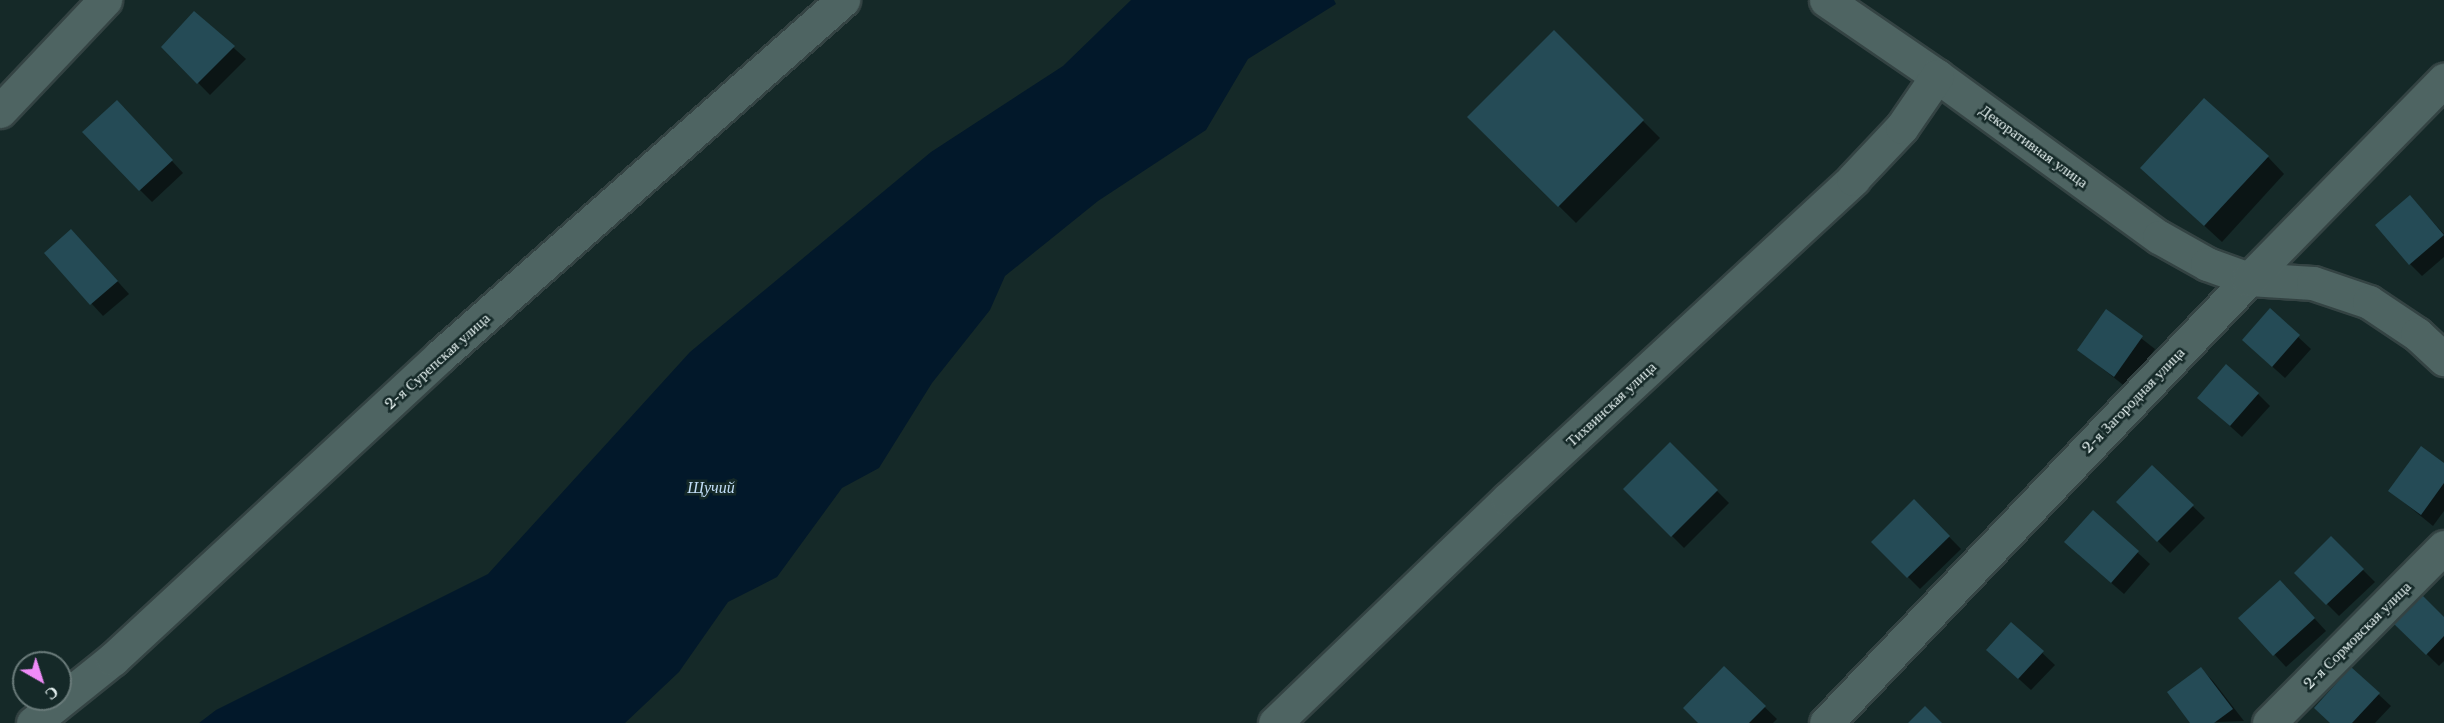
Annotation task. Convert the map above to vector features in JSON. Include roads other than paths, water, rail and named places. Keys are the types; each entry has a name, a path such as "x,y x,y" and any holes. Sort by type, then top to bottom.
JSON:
{"street":[{"path":"0,111 105,0"},
{"name":"2-я Сурепская улица","path":"33,723 112,659 440,356 843,0"},
{"name":"Декоративная улица","path":"1826,0 1937,76 2158,237 2207,264 2249,279 2313,282 2369,302 2417,334 2444,359"},
{"name":"Тихвинская улица","path":"1275,723 1508,499 1853,179 1902,127 1937,76"},
{"name":"2-я Загородная улица","path":"1826,723 2249,279 2444,80"},
{"name":"2-я Сормовская улица","path":"2270,723 2444,547"}],"water":[{"name":"Щучий","path":"1131,0 1334,0 1336,4 1248,59 1206,130 1098,201 1005,276 990,310 932,383 879,468 842,488 777,577 728,602 679,672 625,723 199,723 216,710 488,574 690,352 931,152 1063,66"}]}
